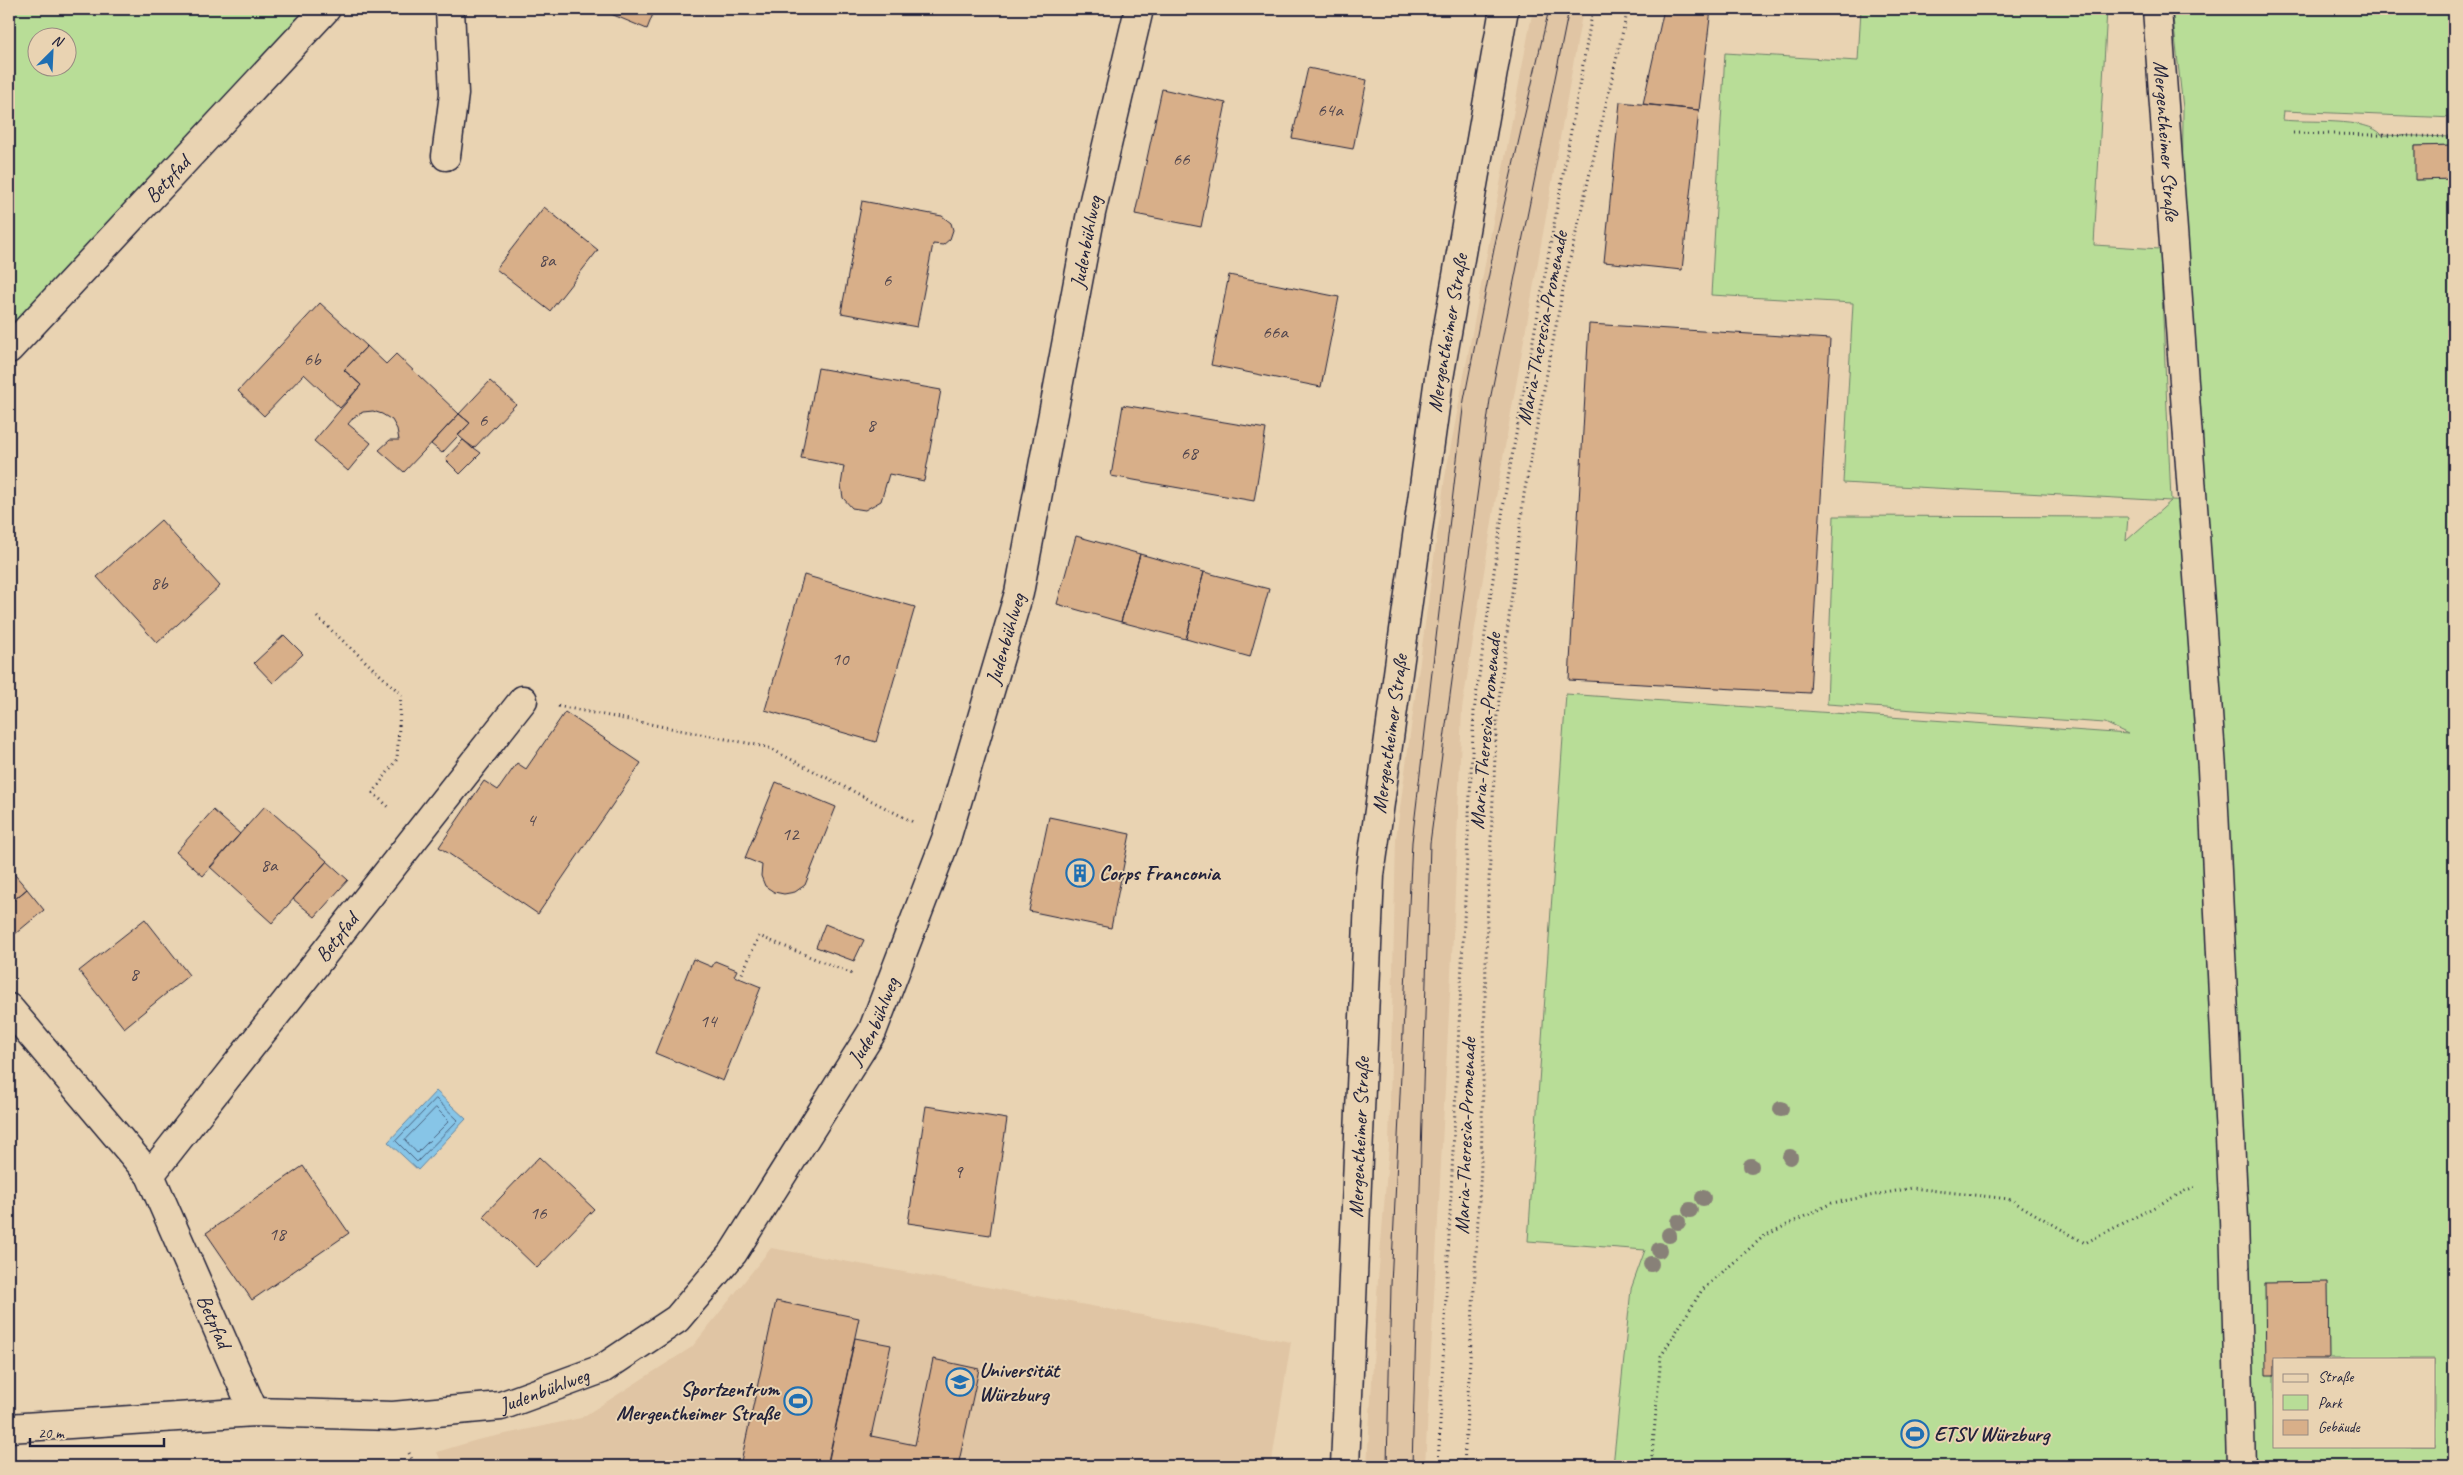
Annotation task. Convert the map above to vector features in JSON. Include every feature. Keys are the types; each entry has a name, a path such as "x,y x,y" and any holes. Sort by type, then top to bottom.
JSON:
{"street":[{"name":"Betpfad","path":"9,349 326,9"},
{"path":"446,156 454,94 450,9"},
{"name":"Judenbühlweg","path":"9,1428 254,1412 393,1416 501,1406 602,1369 677,1319 733,1253 872,1032 946,839 1019,592 1091,213 1139,9"},
{"name":"Mergentheimer Straße","path":"1345,1466 1370,875 1439,378 1504,9"},
{"name":"Mergentheimer Straße","path":"2157,9 2212,769 2234,1220 2240,1466"},
{"name":"Betpfad","path":"150,1175 523,700"},
{"name":"Betpfad","path":"9,1008 150,1175 254,1412"}],"path":[{"name":"Maria-Theresia-Promenade","path":"1438,1466 1474,711 1506,495 1593,9"},
{"name":"Maria-Theresia-Promenade","path":"1464,1466 1480,1165 1487,921 1497,716 1524,494 1563,289 1628,9"},
{"path":"2293,133 2454,137"},
{"path":"317,617 401,694 397,758 373,793 418,833"},
{"path":"523,700 767,747 946,839"},
{"path":"740,978 759,936 889,988"},
{"path":"1651,1466 1661,1356 1702,1290 1764,1236 1832,1203 1912,1188 2008,1199 2085,1242 2231,1168"}],"shaded area":[{"path":"1533,9 1583,9 1496,497 1462,709 1454,917 1425,1466 1367,1466 1378,1279 1389,1146 1396,838 1445,477"},
{"name":"Universität Würzburg","path":"771,1248 1291,1342 1271,1466 443,1466 437,1452 477,1440 581,1418 692,1347"}],"green space":[{"path":"9,9 326,9 9,349"},
{"path":"1861,9 2107,9 2094,245 2160,249 2171,500 2202,501 2182,246 2183,108 2172,9 2454,9 2454,118 2284,111 2283,120 2351,123 2375,129 2382,135 2454,137 2454,145 2415,146 2416,180 2454,179 2454,1466 1613,1466 1631,1289 1645,1250 1528,1241 1566,694 2128,734 2105,723 1827,704 1834,516 2128,517 2126,541 2171,501 1843,483 1853,303 1711,295 1725,53 1858,61"}],"water":[{"path":"436,1091 466,1119 418,1170 388,1142"}],"building":[{"path":"599,9 655,9 647,29"},
{"path":"1664,9 1711,9 1699,110 1643,104"},
{"path":"1308,68 1367,80 1353,149 1292,138"},
{"path":"1162,89 1226,103 1201,227 1135,214"},
{"path":"1620,102 1699,110 1682,270 1604,262"},
{"path":"2454,145 2454,179 2415,180 2415,146"},
{"path":"862,201 942,216 951,223 953,230 950,239 943,245 933,244 917,327 841,313"},
{"path":"544,207 598,250 550,311 496,269"},
{"path":"1229,275 1339,297 1321,387 1211,365"},
{"path":"320,303 367,346 344,370 361,385 340,408 304,374 264,416 238,391"},
{"path":"1589,324 1830,339 1810,693 1569,680"},
{"path":"367,346 386,364 396,354 459,414 404,472 379,450 390,440 399,440 397,429 392,420 382,414 373,411 363,412 354,417 348,424 371,443 348,471 314,441 361,385 344,370"},
{"path":"818,368 941,390 924,481 889,474 881,501 865,510 852,508 843,498 841,485 844,466 801,458"},
{"path":"490,381 516,404 473,449 458,435 470,423 459,414"},
{"path":"1123,405 1266,429 1254,501 1111,476"},
{"path":"459,414 470,423 442,453 431,444"},
{"path":"463,440 481,453 460,474 445,459"},
{"path":"161,520 220,586 157,643 97,577"},
{"path":"1076,536 1140,554 1121,622 1057,604"},
{"path":"1140,554 1204,572 1186,639 1121,622"},
{"path":"1204,572 1269,589 1250,657 1186,639"},
{"path":"804,575 915,607 876,742 765,710"},
{"path":"284,635 303,654 273,683 254,663"},
{"path":"565,712 641,763 538,914 439,847 484,781 498,790 517,763 526,769"},
{"path":"776,782 836,807 805,885 795,892 784,894 774,892 765,886 761,876 762,865 745,858"},
{"path":"265,806 327,861 272,923 210,867"},
{"path":"213,810 240,834 203,876 176,852"},
{"name":"Corps Franconia","path":"1049,817 1130,834 1111,928 1029,911"},
{"path":"327,861 348,880 315,917 293,899"},
{"path":"9,868 27,889 9,904"},
{"path":"27,889 44,910 9,939 9,904"},
{"path":"145,919 189,975 124,1028 79,971"},
{"path":"825,924 864,940 854,961 816,947"},
{"path":"693,959 712,967 715,961 737,970 734,976 761,987 723,1081 655,1053"},
{"path":"926,1106 1007,1119 990,1235 908,1223"},
{"path":"539,1157 594,1209 537,1268 483,1216"},
{"path":"303,1166 349,1233 252,1300 206,1233"},
{"path":"2328,1282 2329,1358 2273,1358 2273,1375 2266,1375 2265,1283"},
{"name":"Sportzentrum Mergentheimer Straße","path":"776,1301 859,1318 827,1466 740,1466"},
{"path":"855,1338 891,1345 871,1436 915,1445 933,1359 979,1369 958,1466 837,1466 828,1464"},
{"path":"31,1460 32,1466 9,1466 9,1463"}],"tram line":[{"path":"1387,1466 1391,1285 1412,842 1464,400 1495,244 1549,9"},
{"path":"1412,1466 1430,843 1490,400 1569,9"}],"place":[{"name":"Corps Franconia","path":"1080,873"},
{"name":"Universität Würzburg","path":"960,1382"},
{"name":"Sportzentrum Mergentheimer Straße","path":"798,1401"},
{"name":"ETSV Würzburg","path":"1915,1434"}]}
